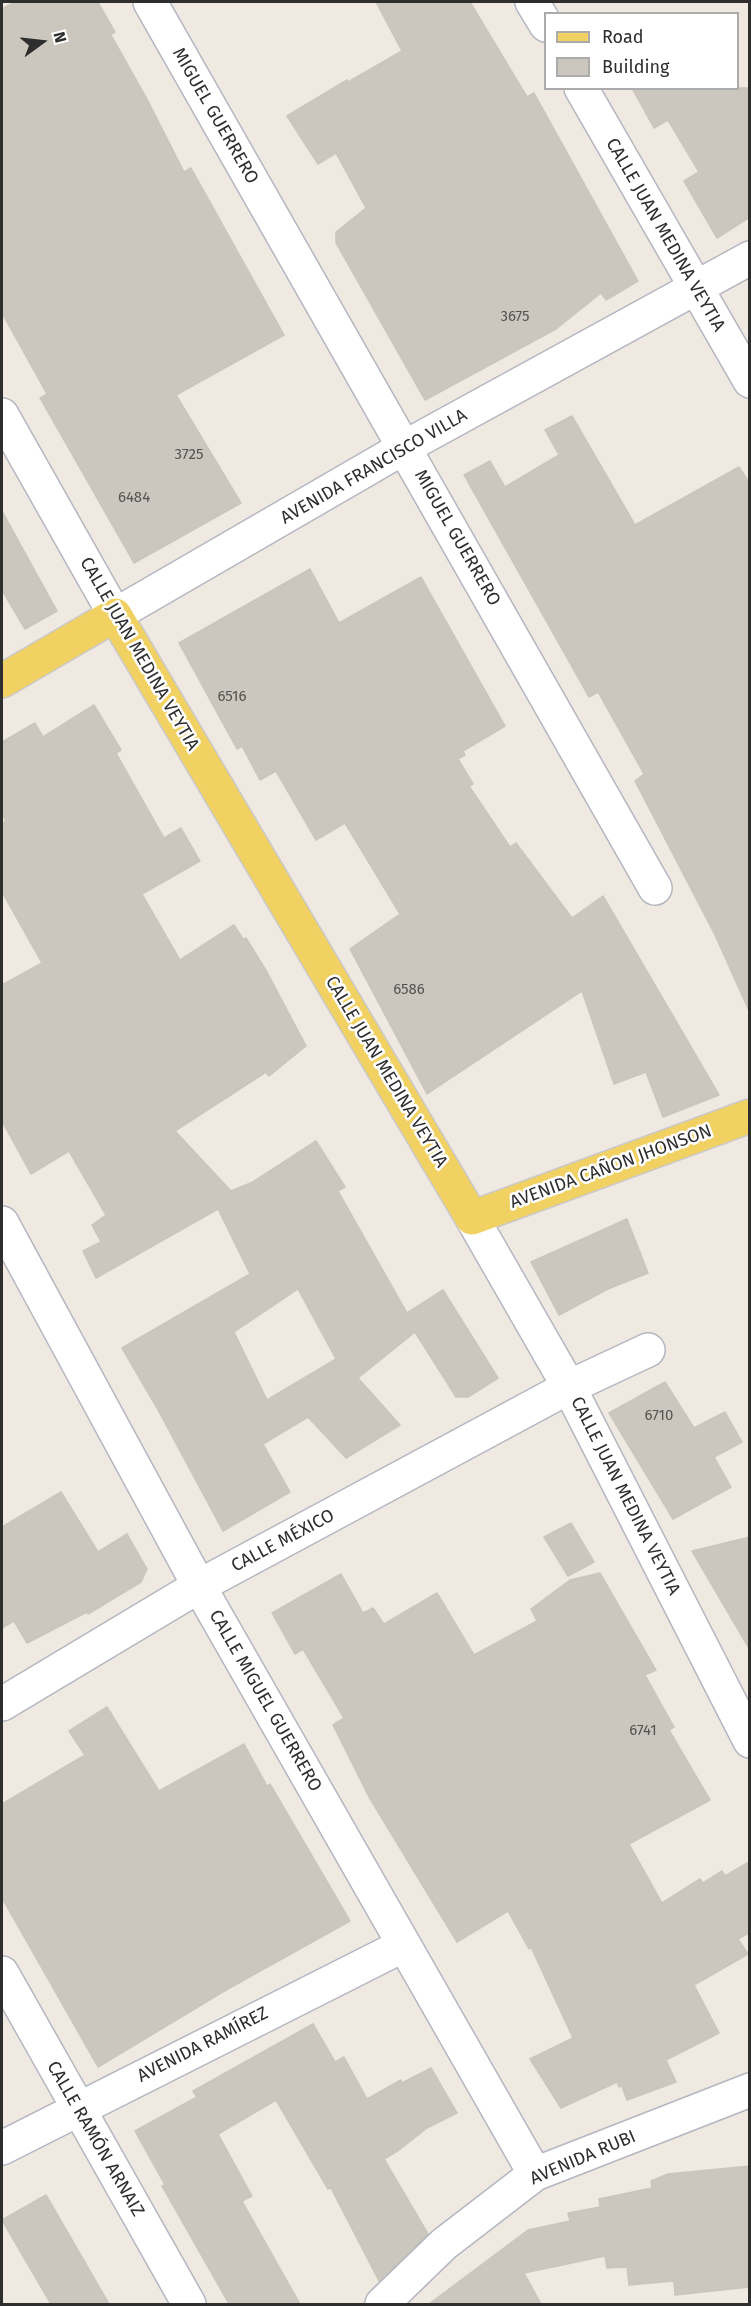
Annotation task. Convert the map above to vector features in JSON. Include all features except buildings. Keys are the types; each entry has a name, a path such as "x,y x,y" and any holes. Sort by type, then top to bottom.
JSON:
{"main road":[{"name":"AVENIDA FRANCISCO VILLA","path":"2,681 115,615"},
{"name":"CALLE JUAN MEDINA VEYTIA","path":"115,615 472,1218"},
{"name":"AVENIDA CAÑON JHONSON","path":"472,1218 750,1116"}],"street":[{"name":"MIGUEL GUERRERO","path":"150,2 655,888"},
{"path":"532,2 544,22"},
{"name":"CALLE JUAN MEDINA VEYTIA","path":"582,90 750,381"},
{"name":"AVENIDA FRANCISCO VILLA","path":"115,615 405,447 750,258"},
{"name":"CALLE JUAN MEDINA VEYTIA","path":"2,416 115,615"},
{"name":"CALLE JUAN MEDINA VEYTIA","path":"472,1218 569,1387 750,1741"},
{"name":"CALLE MIGUEL GUERRERO","path":"2,1223 199,1586 535,2174"},
{"name":"CALLE MÉXICO","path":"2,1704 199,1586 569,1387 648,1350"},
{"name":"AVENIDA RAMÍREZ","path":"2,2148 77,2108 404,1945"},
{"name":"CALLE RAMÓN ARNAIZ","path":"2,1973 189,2304"},
{"name":"AVENIDA RUBI","path":"382,2304 444,2244 535,2174 750,2090"}]}
